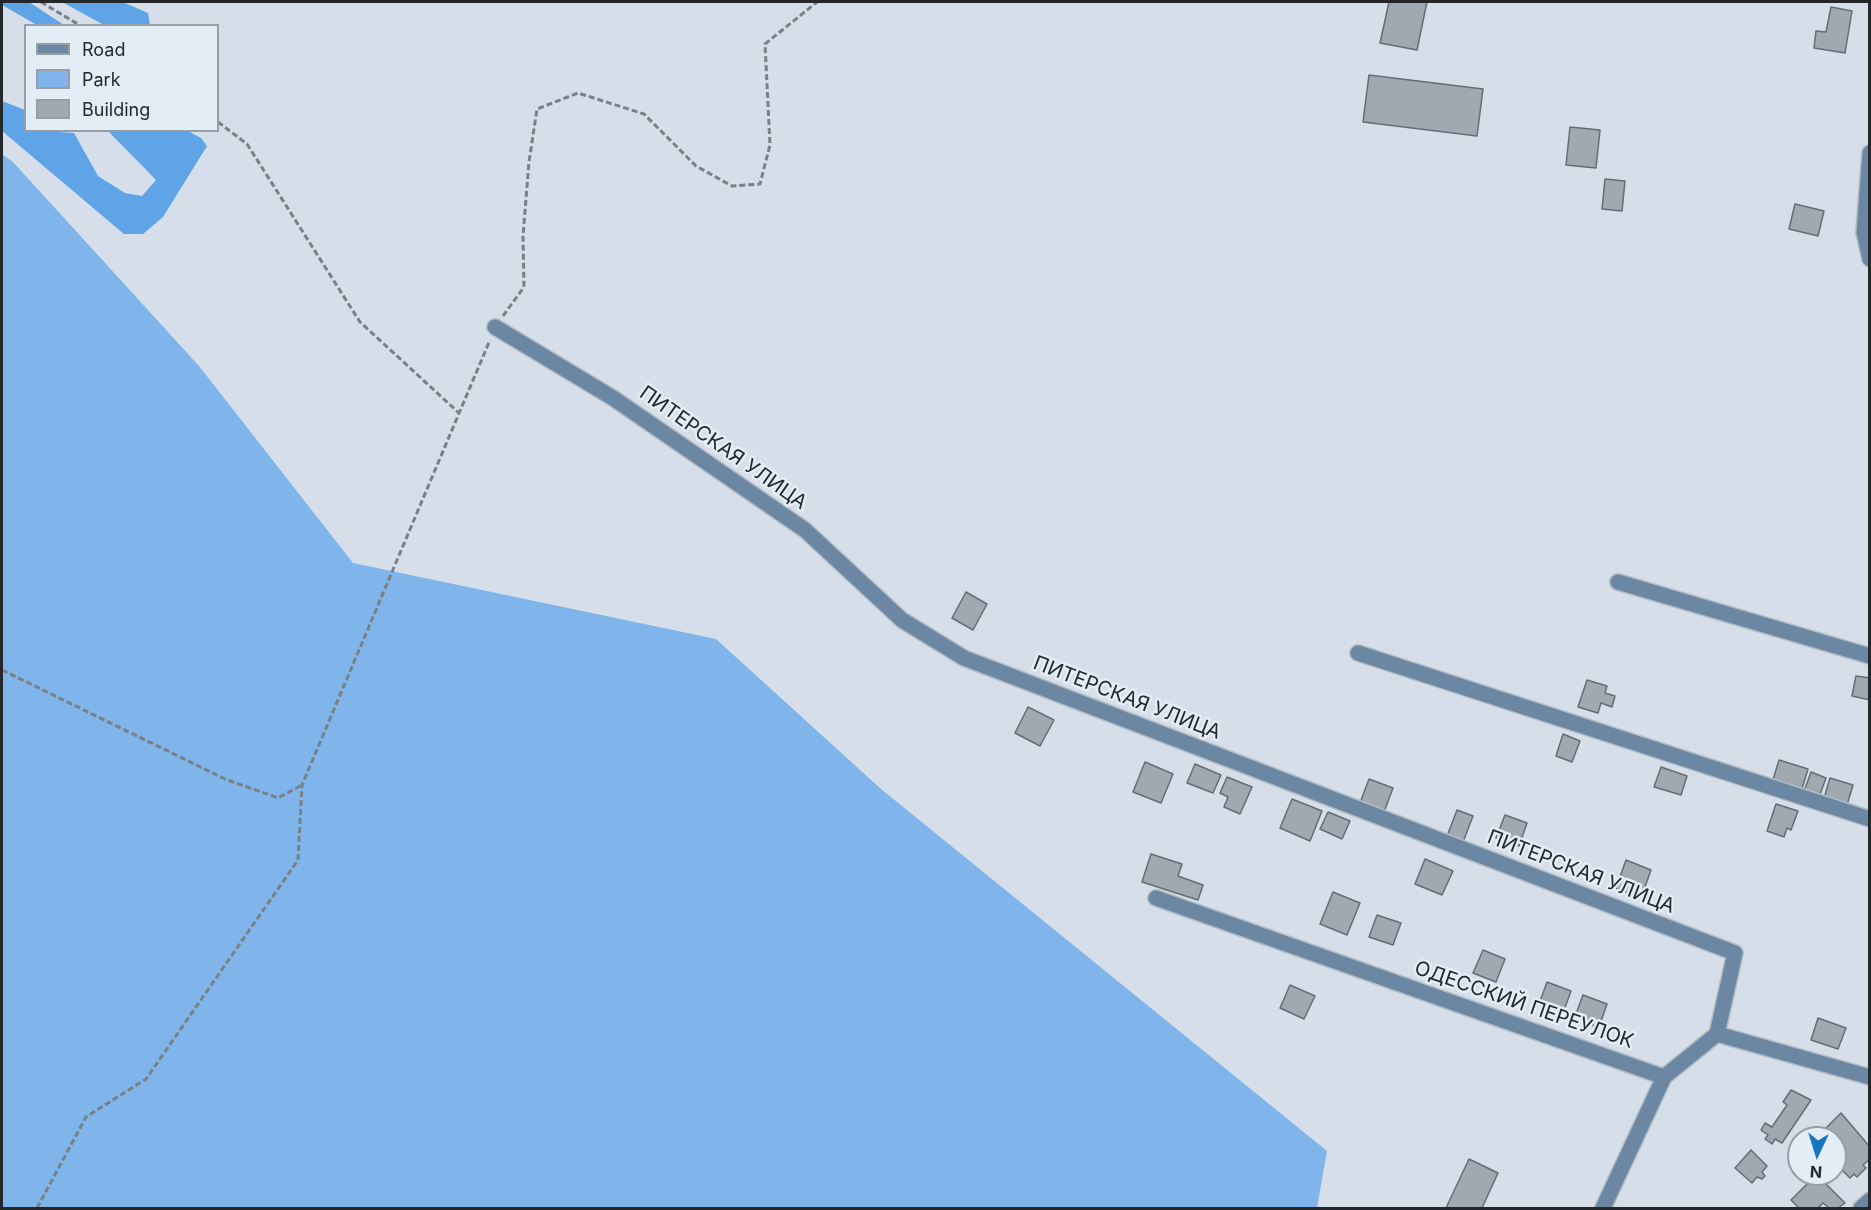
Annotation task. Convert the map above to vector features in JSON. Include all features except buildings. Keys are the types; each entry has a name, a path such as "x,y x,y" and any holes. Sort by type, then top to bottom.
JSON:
{"street":[{"path":"1869,153 1864,232 1869,259"},
{"name":"ПИТЕРСКАЯ УЛИЦА","path":"495,327 613,398 805,530 902,620 964,658 1735,953 1717,1034"},
{"path":"1618,582 1869,656"},
{"path":"1358,652 1869,819"},
{"name":"ОДЕССКИЙ ПЕРЕУЛОК","path":"1156,898 1664,1077"},
{"path":"1603,1209 1664,1077 1717,1034 1869,1077"},
{"path":"1861,1209 1869,1200"}],"path":[{"path":"41,2 78,24"},
{"path":"37,1209 86,1117 146,1079 298,860 302,785 495,327 524,287 526,204 537,109 578,93 644,114 696,166 732,186 760,184 770,145 765,44 817,2"},
{"path":"219,123 248,144 360,322 459,413"},
{"path":"2,670 225,779 278,798 302,785"}],"green space":[{"path":"2,154 13,162 199,366 353,563 716,639 881,789 1327,1151 1317,1208 2,1208"}],"shaded area":[{"path":"2,2 29,2 62,24 35,24 2,5"},
{"path":"62,2 123,2 148,13 150,24 102,24"},
{"path":"2,101 24,110 24,132 74,133 98,176 125,193 142,196 156,180 109,132 190,132 201,138 207,146 163,217 143,234 124,234 2,131"}]}
